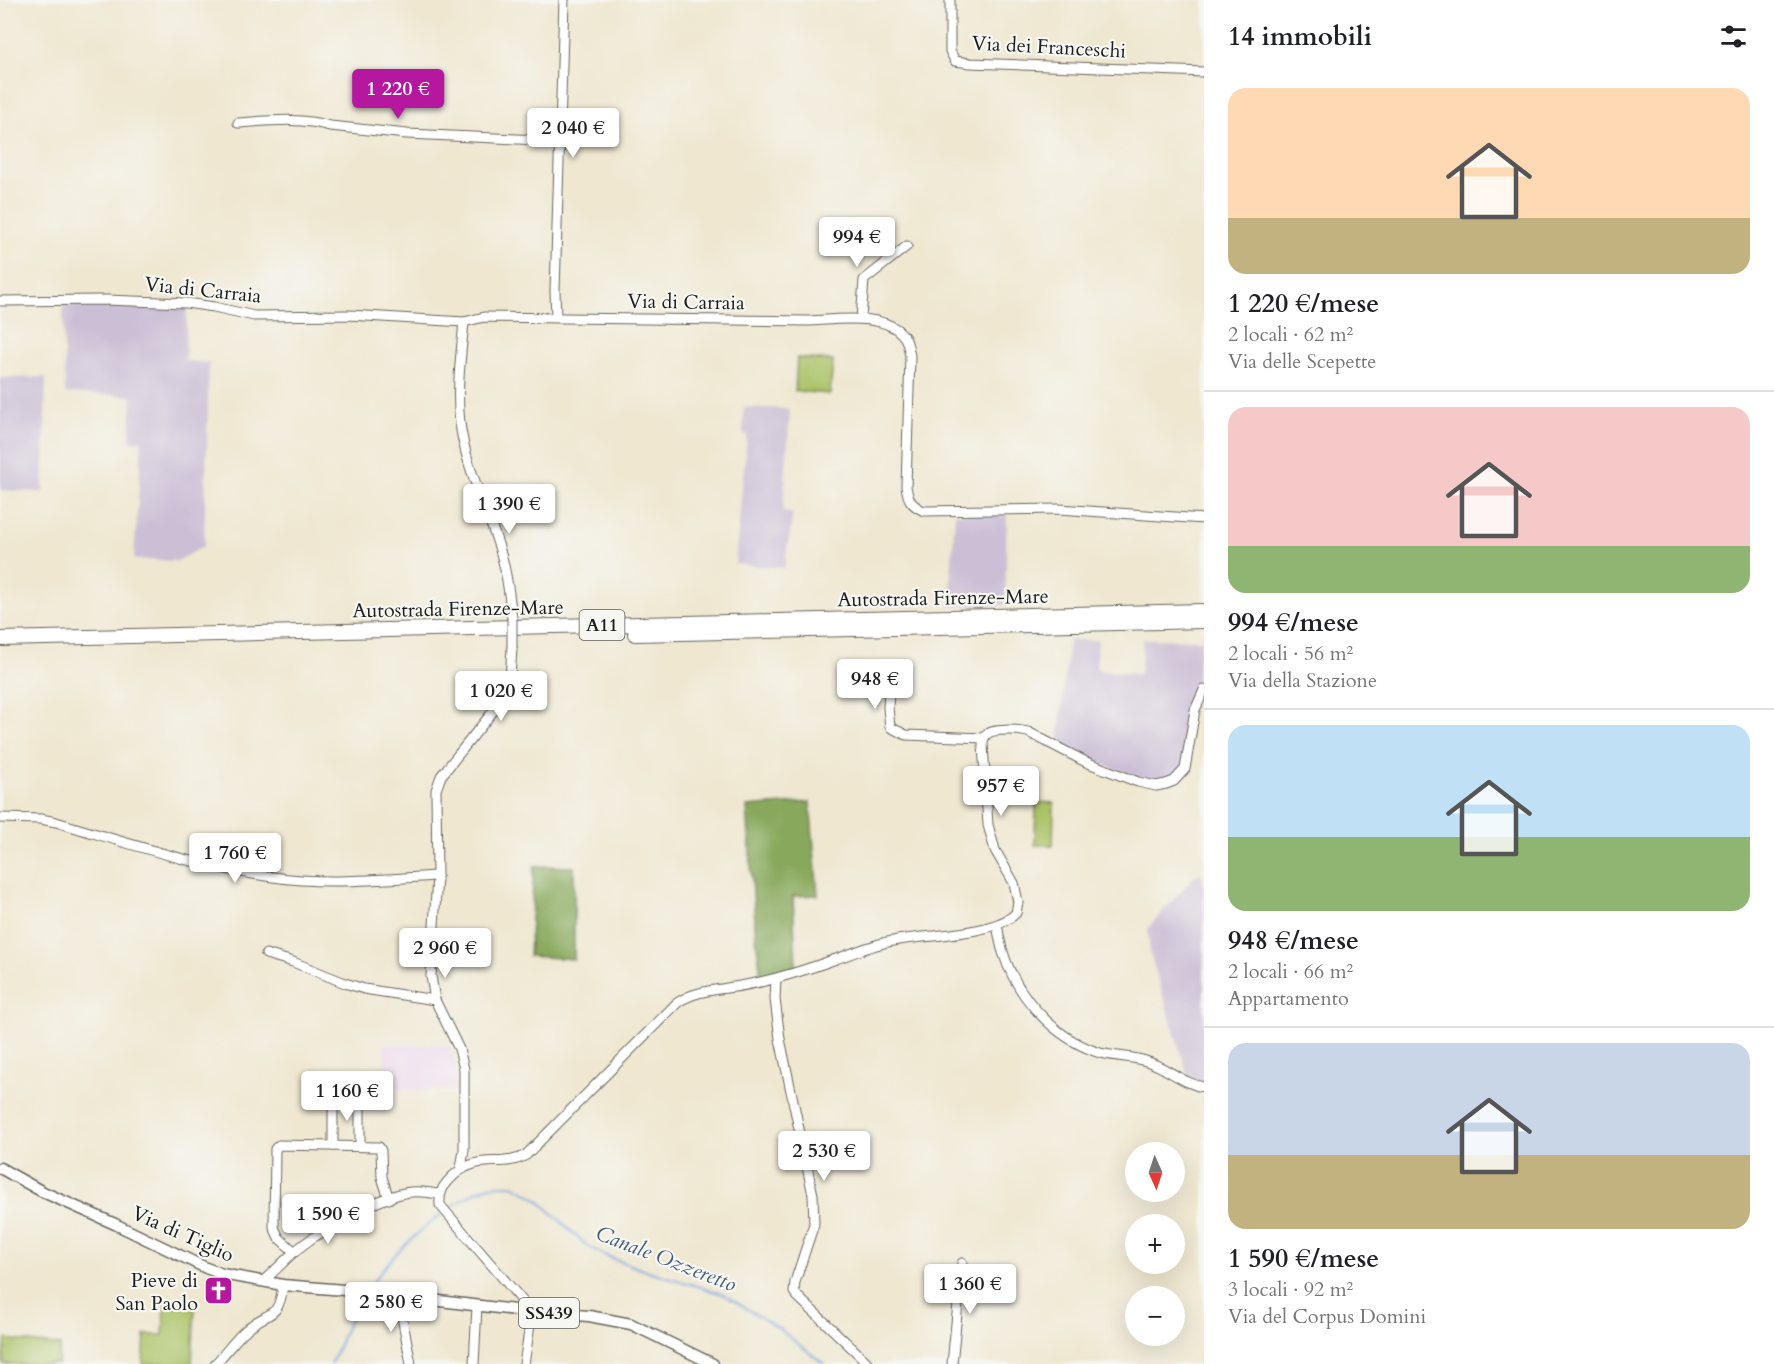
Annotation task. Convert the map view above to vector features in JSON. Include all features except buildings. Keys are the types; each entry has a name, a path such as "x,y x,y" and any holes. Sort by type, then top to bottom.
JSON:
{"highway":[{"name":"Autostrada Firenze-Mare","path":"0,639 1204,611"},
{"name":"Autostrada Firenze-Mare","path":"0,648 1204,621"}],"main road":[{"name":"Via di Tiglio","path":"0,1168 43,1192 222,1274 283,1285 356,1291 532,1312 590,1316 632,1324 713,1364"}],"street":[{"path":"556,317 564,0"},
{"name":"Via dei Franceschi","path":"950,0 950,51 955,61 1204,72"},
{"path":"238,123 287,121 407,134 560,141"},
{"path":"861,319 864,280 907,246"},
{"name":"Via di Carraia","path":"0,301 106,300 186,303 254,316 349,315 464,322 484,317 797,321 861,319 877,321 896,328 906,339 910,356 906,486 908,498 914,506 924,511 1059,509 1204,519"},
{"path":"461,1168 464,1150 464,1069 459,1049 435,1000 431,976 437,876 436,790 441,776 503,699 510,678 512,648 512,618 507,582 498,543 468,462 460,422 460,366 464,322"},
{"path":"524,1364 532,1312 450,1220 440,1205 439,1194 443,1185 461,1168 471,1164 517,1159 526,1155 677,1002 684,998 704,992 776,979 891,941 997,925 1012,918 1016,913 1018,902 1014,883 995,850 987,825 984,738 987,734 991,731 1028,732 1086,762 1138,782 1156,786 1166,784 1173,782 1185,769 1195,710 1204,690"},
{"path":"889,691 890,727 898,732 906,735 984,738"},
{"path":"0,818 41,819 56,822 191,862 272,877 352,880 437,876"},
{"path":"997,925 1003,952 1016,982 1047,1021 1065,1035 1097,1052 1144,1060 1162,1066 1194,1086 1204,1087"},
{"path":"266,954 364,989 435,1000"},
{"path":"776,979 775,999 780,1039 813,1195 814,1224 795,1282 794,1292 870,1364"},
{"path":"333,1099 333,1146"},
{"path":"360,1101 360,1146"},
{"path":"295,1252 279,1238 274,1227 275,1149 279,1145 379,1147 382,1177 389,1199"},
{"path":"263,1281 295,1252 337,1222 371,1205 413,1192 439,1194"},
{"path":"952,1364 962,1263"},
{"path":"215,1364 247,1328 278,1308 283,1285"},
{"path":"398,1296 411,1364"},
{"path":"474,1364 477,1306"}],"shaded area":[{"path":"63,303 187,307 185,361 209,363 204,546 178,561 134,559 142,441 130,441 132,396 65,393"},
{"path":"46,377 43,492 0,490 0,378"},
{"path":"744,407 790,409 783,512 793,514 784,568 735,564 747,435 743,434"},
{"path":"955,514 1007,515 1005,604 949,606"},
{"path":"1143,639 1202,640 1183,766 1172,777 1156,781 1131,775 1090,760 1058,743 1069,640 1098,640 1096,667 1101,671 1140,674"},
{"path":"1201,873 1204,889 1204,1084 1189,1079 1150,953 1148,928 1194,877"},
{"path":"385,1044 450,1046 457,1067 460,1090 383,1089"}],"green space":[{"path":"797,358 833,361 830,394 795,391"},
{"path":"810,802 818,895 793,896 796,966 761,976 756,938 747,807"},
{"path":"1036,802 1054,803 1053,845 1035,845"},
{"path":"534,866 574,867 574,959 529,956"},
{"path":"165,1305 195,1308 192,1364 143,1364 145,1335 163,1335"},
{"path":"6,1339 60,1346 58,1364 3,1364"}],"waterway":[{"name":"Canale Ozzeretto","path":"448,1209 473,1193 490,1186 513,1185 536,1198 586,1245 604,1255 638,1268 723,1294 778,1328 824,1364"},
{"name":"Canale Ozzeretto","path":"368,1289 403,1248 444,1212"},
{"name":"Canale Ozzeretto","path":"331,1364 347,1325 364,1296"}],"place":[{"name":"Pieve di San Paolo","path":"219,1291"}]}
